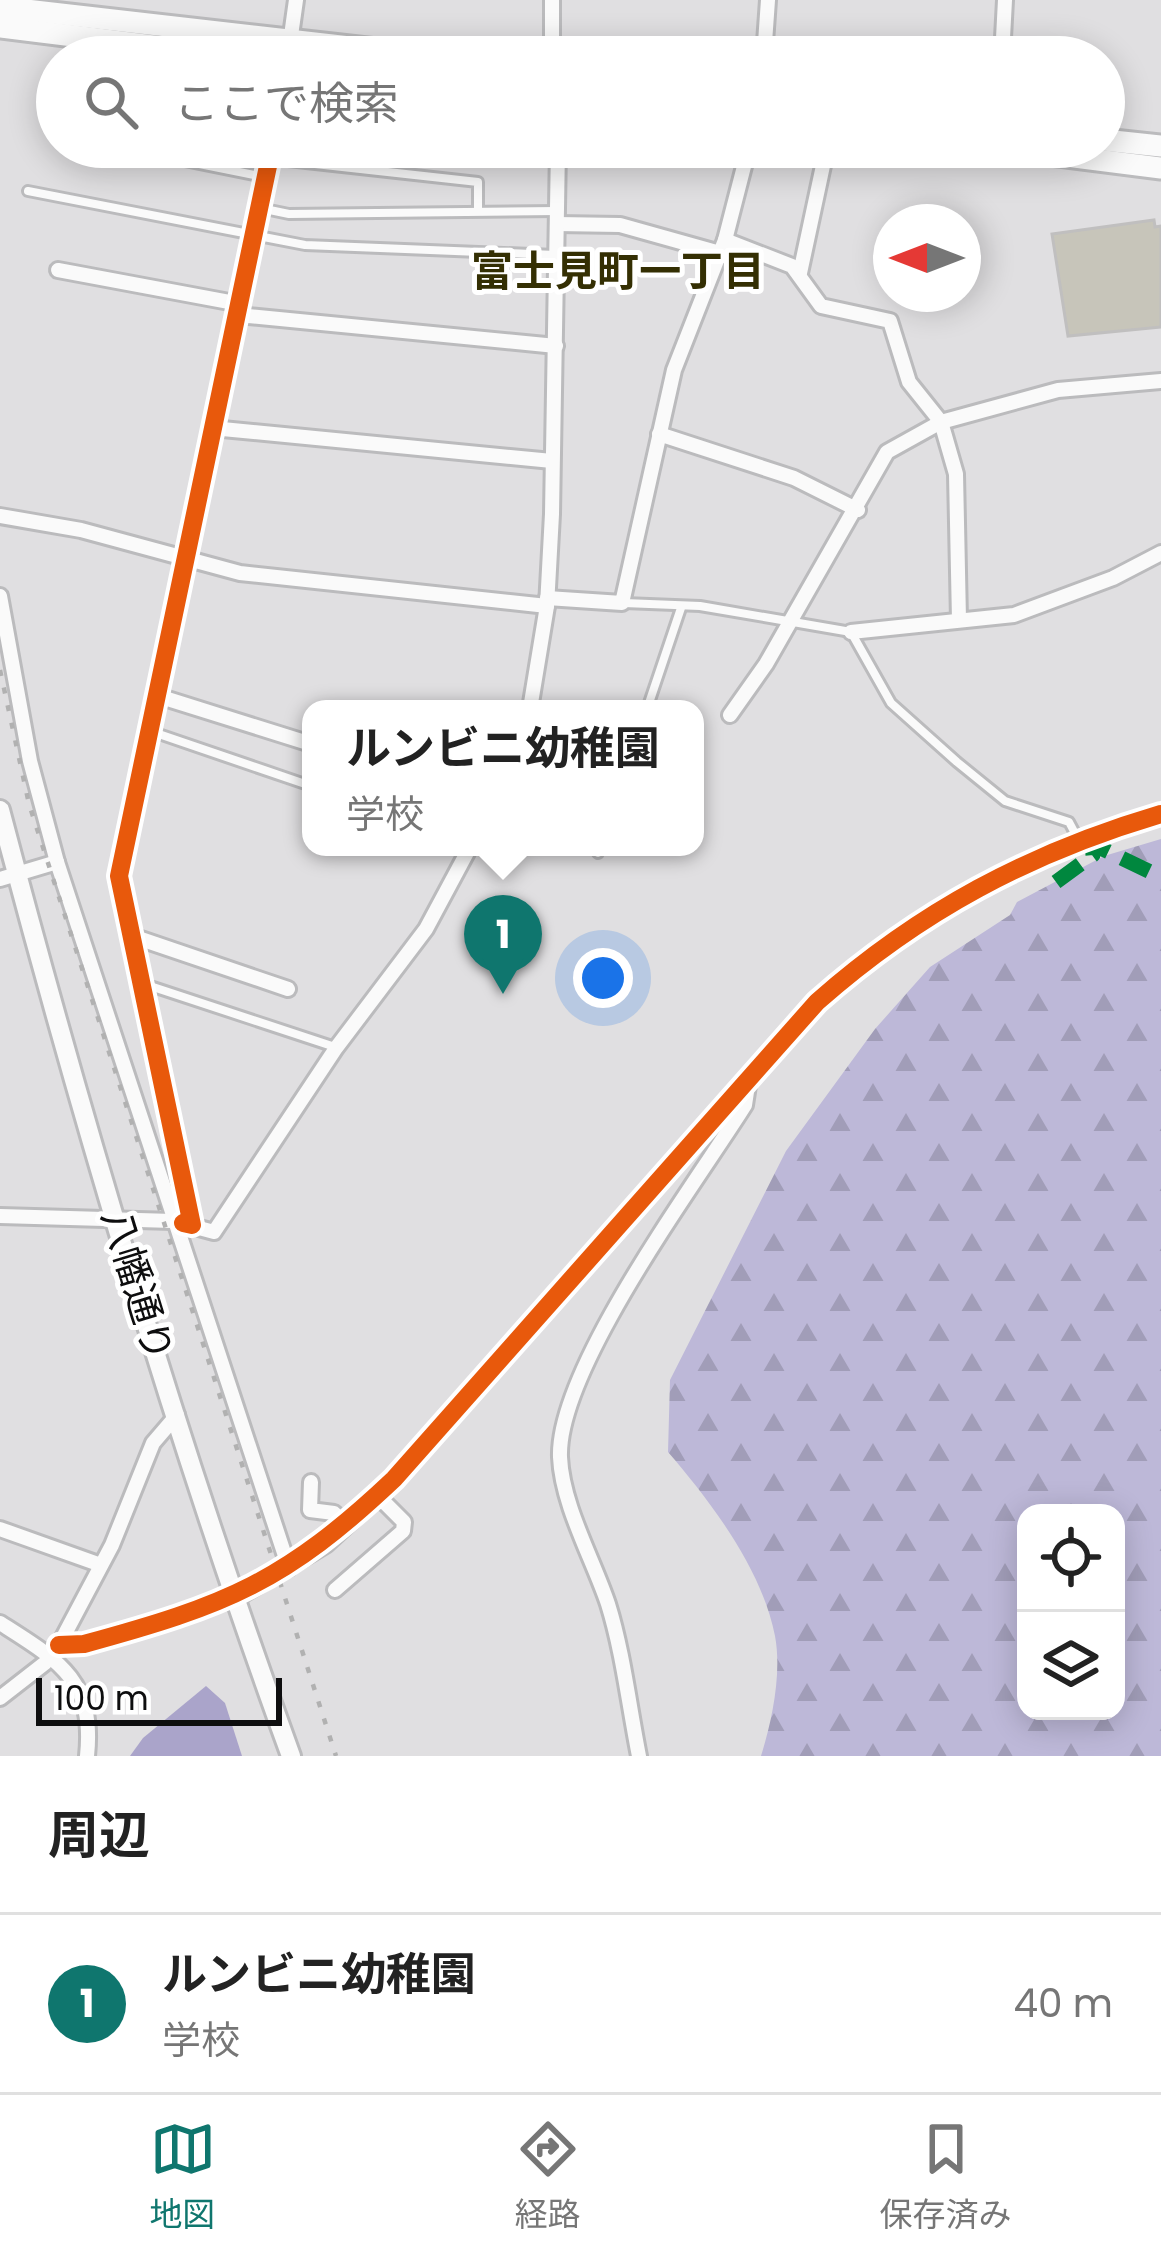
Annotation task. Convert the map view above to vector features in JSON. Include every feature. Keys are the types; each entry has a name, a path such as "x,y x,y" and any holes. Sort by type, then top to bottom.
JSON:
{"main road":[{"path":"0,7 202,36"},
{"path":"0,27 56,14 151,36"},
{"path":"1125,142 1161,146"},
{"path":"1125,163 1161,168"}],"street":[{"path":"291,36 296,0"},
{"path":"552,36 553,0"},
{"path":"765,36 768,0"},
{"path":"1003,36 1005,0"},
{"path":"192,1225 119,876 268,168"},
{"path":"531,700 547,602 558,168"},
{"path":"0,516 249,575 547,602 622,603 674,370 722,247 743,168"},
{"path":"800,273 822,168"},
{"path":"557,218 765,252 800,273 821,306 890,322 909,382 941,422 956,474 959,620"},
{"path":"58,270 239,309 556,346"},
{"path":"730,715 858,510 887,452 941,422 1058,390 1161,381"},
{"path":"212,428 552,461"},
{"path":"659,434 794,478 858,510"},
{"path":"851,632 1015,616 1113,578 1161,553"},
{"path":"0,596 30,761 57,862 289,1568"},
{"path":"158,696 302,741"},
{"name":"八幡通り","path":"0,810 9,877 233,1598 290,1756"},
{"path":"55,1650 233,1598 289,1568 377,1495 817,1002 915,922 979,884 1078,840 1161,814"},
{"path":"0,1216 172,1221 214,1232 336,1048 426,929 465,856"},
{"path":"9,877 57,862"},
{"path":"132,936 288,989"},
{"path":"639,1756 610,1609 560,1459 563,1429 582,1374 618,1307 746,1105 748,1078"},
{"path":"0,1698 55,1650 101,1565 153,1443 177,1415"},
{"path":"311,1482 310,1510 334,1513 344,1525"},
{"path":"335,1590 404,1531 404,1522 377,1495"},
{"path":"0,1529 101,1565"},
{"path":"0,1623 55,1650 86,1702 87,1756"}],"lane":[{"path":"221,168 266,177"},
{"path":"378,168 478,182 478,210"},
{"path":"28,190 253,236 342,247 557,254"},
{"path":"259,208 290,214 478,210 557,218"},
{"path":"622,603 700,605 851,632 891,704 1005,801 1069,822 1078,840"},
{"path":"650,700 681,608"},
{"path":"150,731 302,783"},
{"path":"141,983 336,1048"}],"green space":[{"path":"1161,839 1161,1756 761,1756 775,1697 775,1636 747,1562 668,1452 670,1380 786,1151 875,1029 930,967 1010,915 1017,902 1104,856"}],"shaded area":[{"path":"206,1686 225,1703 242,1756 130,1756 143,1738"}],"building":[{"path":"1154,220 1155,227 1161,226 1161,327 1068,336 1052,234"}],"railway":[{"path":"0,670 29,804 336,1756"}],"marked path":[{"path":"1056,882 1093,855 1092,844 1161,877"}],"cycle path":[{"path":"183,1223 192,1225 119,876 268,168"},
{"path":"59,1645 84,1644 216,1602 252,1586 320,1543 394,1479 817,1002 896,940 978,888 1066,847 1161,814"}],"place":[{"name":"ルンビニ幼稚園","path":"503,994"}],"district":[{"name":"富士見町一丁目","path":"618,271"}]}
